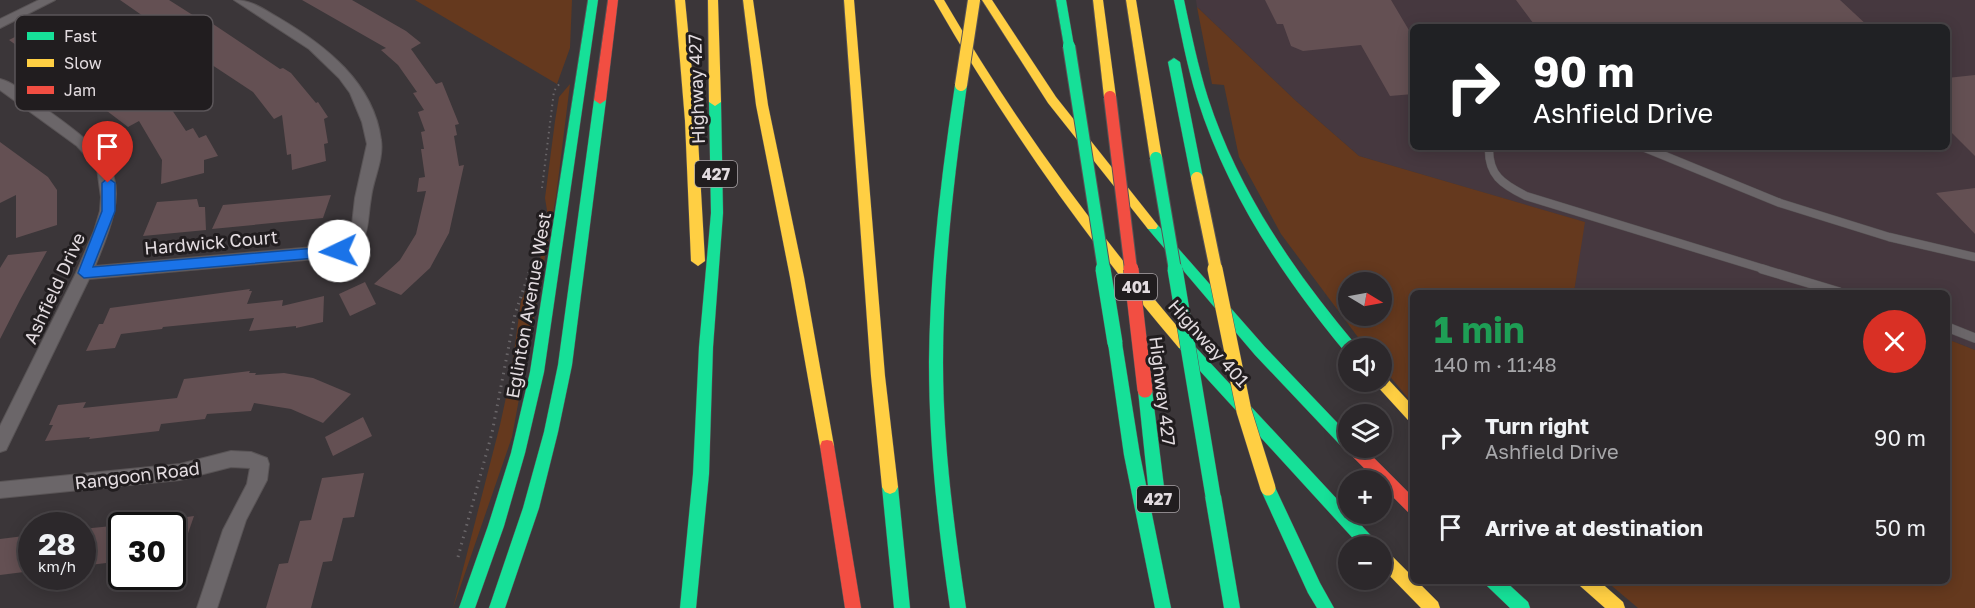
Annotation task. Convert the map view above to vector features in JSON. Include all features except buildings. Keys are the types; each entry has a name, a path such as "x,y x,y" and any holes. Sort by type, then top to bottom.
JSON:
{"main road":[{"name":"Eglinton Avenue West","path":"467,608 496,526 518,453 537,372 593,0"},
{"path":"497,608 531,508 565,365 613,0"},
{"path":"680,0 691,121 696,240 706,347"},
{"name":"Highway 427","path":"688,608 701,474 706,347 717,213 713,0"},
{"path":"748,0 756,67 801,300 853,608"},
{"path":"849,0 878,376 902,608"},
{"name":"Highway 401","path":"939,0 972,62 1079,216 1208,370 1361,536"},
{"path":"958,608 938,449 936,366 941,235 974,0"},
{"name":"Highway 401","path":"987,0 1051,98 1134,206 1230,318 1338,432"},
{"path":"1061,0 1132,455 1163,608"},
{"name":"Highway 427","path":"1098,0 1145,390 1168,608"},
{"path":"1131,0 1232,608"},
{"path":"1179,0 1192,61 1226,158 1256,216 1291,272 1314,306 1341,338"},
{"path":"1171,45 1244,411 1268,488 1314,588 1326,608"},
{"path":"1391,392 1410,413"},
{"path":"1364,458 1410,504"},
{"path":"1392,567 1432,608"},
{"path":"1496,584 1522,608"},
{"path":"1590,584 1617,608"}],"street":[{"path":"18,15 49,0"},
{"name":"Hardwick Court","path":"84,273 332,252 352,245 361,234 363,200 375,146 370,124 356,90 344,72 325,52 240,0"},
{"path":"0,24 15,17"},
{"name":"Ashfield Drive","path":"0,83 15,94"},
{"name":"Ashfield Drive","path":"0,444 84,273 108,211 108,183 104,166 82,142 39,111"},
{"name":"Rangoon Road","path":"0,490 180,472 211,466 229,459 249,458 260,464 260,477 238,516 207,608"}],"lane":[{"path":"1489,150 1490,166 1498,179 1521,193 1564,209 1832,290"},
{"path":"1649,150 1780,203 1889,237 1975,257"},
{"path":"1950,328 1975,338"}],"path":[{"path":"542,195 554,99"},
{"path":"457,563 489,450 506,370 514,309 520,289 535,261"}],"shaded area":[{"path":"415,0 572,0 570,48 557,84"},
{"path":"1196,0 1975,0 1975,350 1950,340 1950,290 1574,290 1584,222 1359,156 1296,101 1197,7"},
{"path":"1197,7 1296,101 1359,156 1585,222 1574,290 1410,290 1410,400 1392,379 1392,338 1359,338 1350,326 1392,326 1392,272 1338,272 1338,310 1281,234 1239,157 1224,85 1212,84"},
{"path":"570,84 556,197 512,437 453,608 500,425 511,374 521,301 546,245 549,223 545,198 555,121 559,97"},
{"path":"1950,340 1975,350 1975,608 1638,608 1610,584 1950,584"}],"traffic: fast":[{"path":"467,608 496,526 518,453 537,372 593,0"},
{"path":"1061,0 1069,46"},
{"path":"1179,0 1202,97 1234,175 1267,236 1286,265 1342,338"},
{"path":"1069,46 1115,343"},
{"path":"1174,62 1197,178"},
{"path":"958,608 942,480 936,364 942,244 961,85"},
{"path":"497,608 531,508 551,432 565,365 600,100"},
{"path":"688,608 701,474 706,347 717,213 715,102"},
{"path":"1156,158 1213,496"},
{"path":"1152,226 1260,351 1338,433"},
{"path":"1115,343 1132,455 1163,608"},
{"path":"1184,344 1361,536"},
{"path":"1145,390 1157,495"},
{"path":"890,487 902,608"},
{"path":"1268,488 1314,588 1326,608"},
{"path":"1213,496 1232,608"},
{"path":"1496,584 1522,608"}],"traffic: slow":[{"path":"680,0 691,121 698,261"},
{"path":"713,0 715,102"},
{"path":"748,0 762,105 797,277 827,446"},
{"path":"849,0 878,376 890,487"},
{"path":"939,0 993,91 1052,178 1116,263 1184,344"},
{"path":"961,85 974,0"},
{"path":"987,0 1052,100 1152,226"},
{"path":"1098,0 1110,97"},
{"path":"1131,0 1156,158"},
{"path":"1197,178 1244,411 1268,488"},
{"path":"1391,392 1410,413"},
{"path":"1392,567 1432,608"},
{"path":"1590,584 1617,608"}],"traffic: jam":[{"path":"600,100 613,0"},
{"path":"1110,97 1145,390"},
{"path":"827,446 853,608"},
{"path":"1364,458 1410,504"}],"route":[{"path":"108,183 108,211 84,273 339,251"}]}
